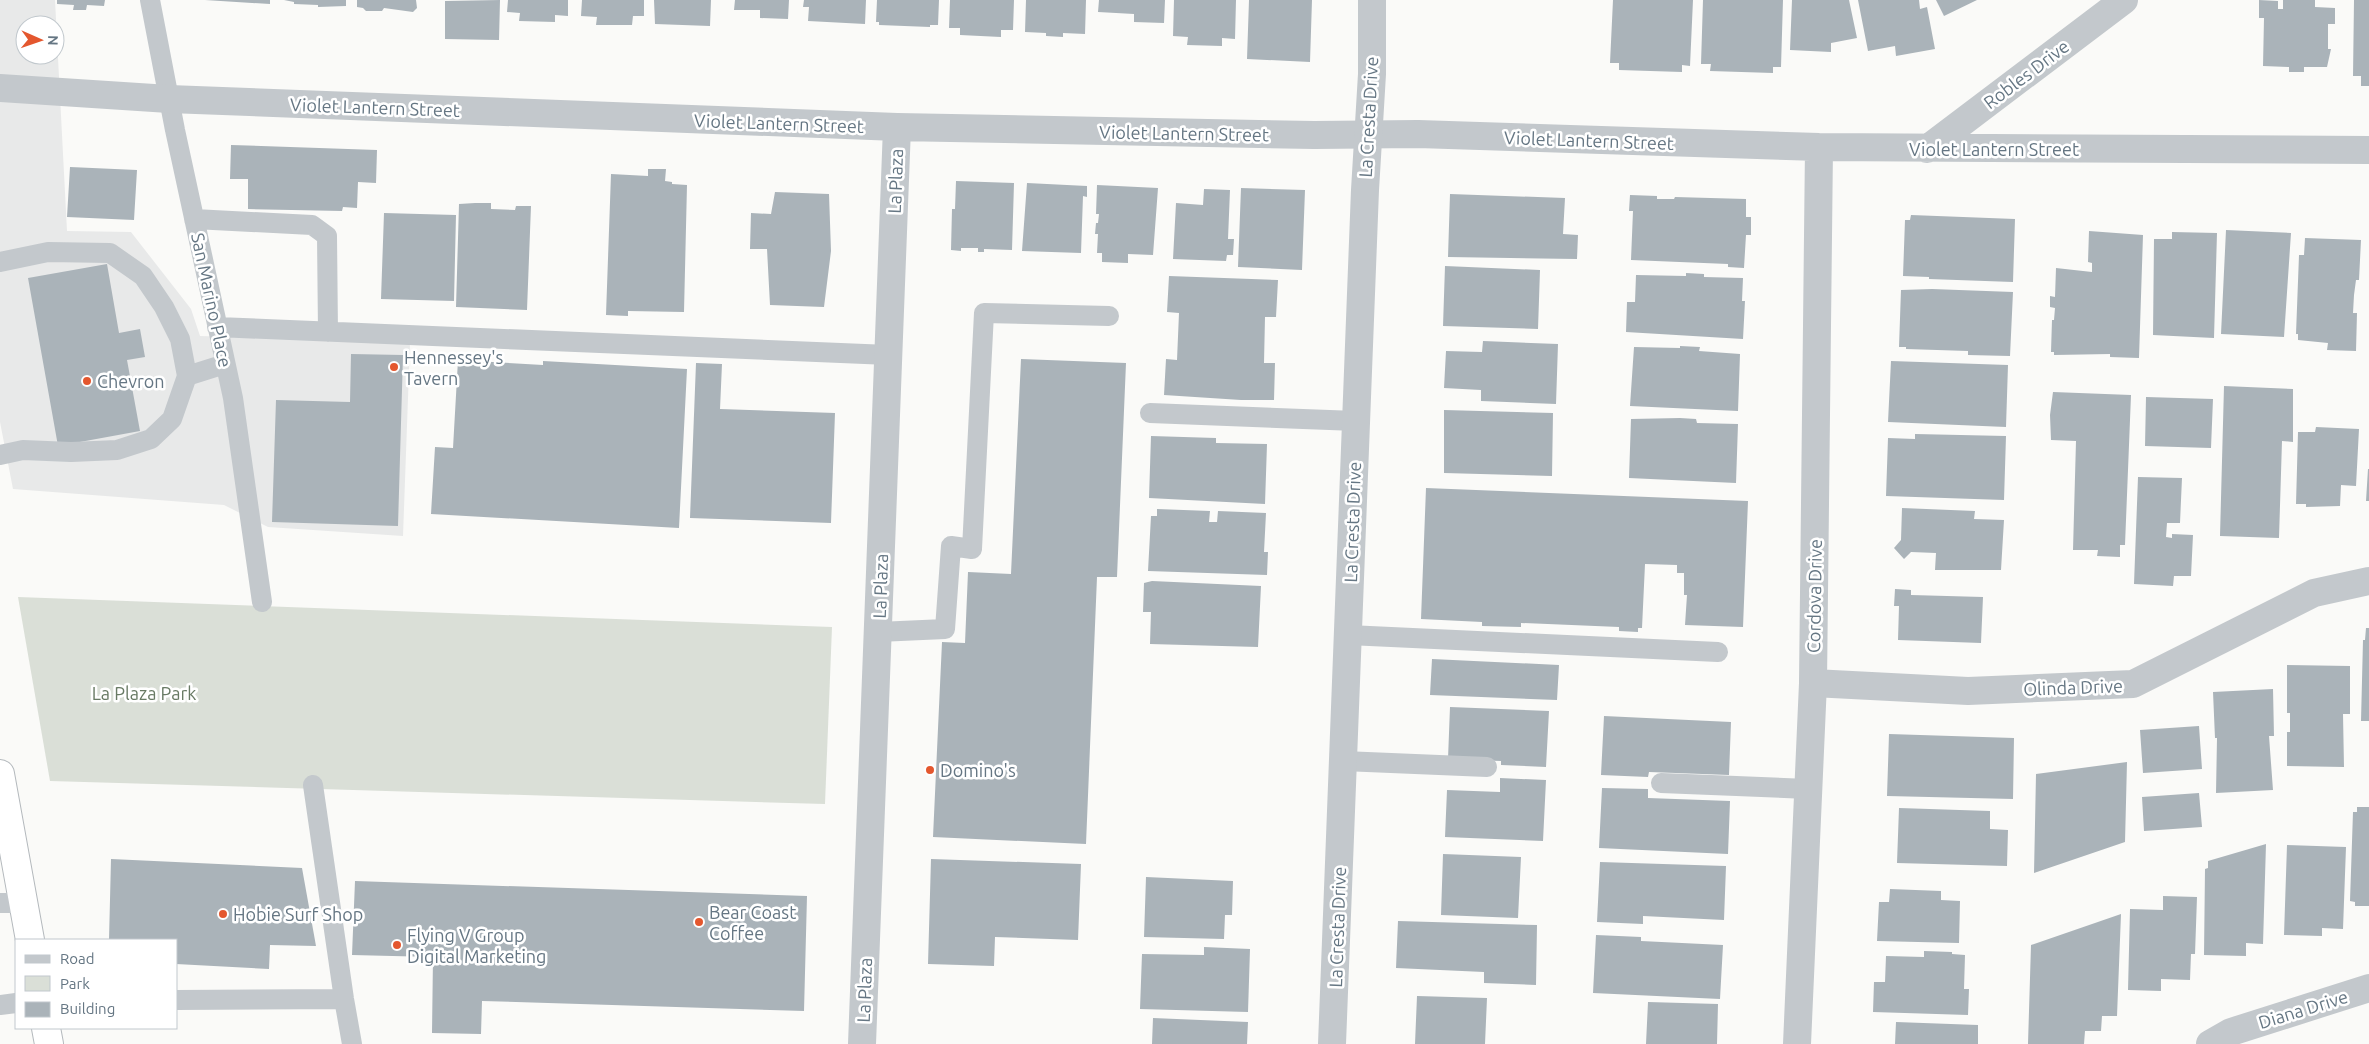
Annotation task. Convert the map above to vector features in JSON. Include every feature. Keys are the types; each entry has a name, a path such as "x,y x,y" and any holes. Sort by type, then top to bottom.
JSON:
{"highway":[{"path":"0,774 12,903 30,939"},
{"path":"46,1029 49,1044"}],"street":[{"name":"La Cresta Drive","path":"1332,1044 1356,421 1372,74 1372,0"},
{"name":"Robles Drive","path":"1927,149 2124,0"},
{"name":"Violet Lantern Street","path":"0,88 169,99 897,127 1314,135 1418,134 1927,149 2369,150"},
{"name":"La Plaza","path":"862,1044 897,127"},
{"name":"Cordova Drive","path":"1797,1044 1813,683 1819,147"},
{"name":"Olinda Drive","path":"1813,683 1968,691 2133,684 2314,593 2369,581"},
{"name":"Diana Drive","path":"2210,1044 2231,1032 2369,988"}],"lane":[{"name":"San Marino Place","path":"150,0 194,219 233,398 262,602"},
{"path":"194,219 312,225 327,236 328,332"},
{"path":"0,262 48,252 110,253 143,276 164,307 180,339 187,376 172,419 151,440 116,450 71,452 23,450 0,455"},
{"path":"878,632 945,629 951,546 972,549 984,313 1109,316"},
{"path":"218,327 888,355"},
{"path":"187,376 225,364"},
{"path":"1150,413 1356,421"},
{"path":"1348,635 1718,652"},
{"path":"1343,761 1487,767"},
{"path":"1661,783 1808,790"},
{"path":"313,785 352,1044"},
{"path":"178,1000 344,999"},
{"path":"0,1005 15,1003"}],"shaded area":[{"path":"0,0 55,0 56,15 15,15 15,65 58,65 67,231 131,232 191,309 200,336 410,343 403,536 268,527 224,505 13,489 0,422"}],"green space":[{"name":"La Plaza Park","path":"18,597 832,627 825,804 50,781"}],"building":[{"path":"57,0 105,0 104,6 87,5 86,10 73,10 74,5 57,4"},
{"path":"205,0 270,0 270,4"},
{"path":"284,0 346,0 346,6 318,7 318,5 294,4 294,2"},
{"path":"357,0 416,0 417,8 413,12 384,8 382,11 366,11 363,8 357,7"},
{"path":"500,0 499,40 445,39 445,1"},
{"path":"508,0 568,0 568,16 555,15 555,22 519,21 520,13 507,12"},
{"path":"582,0 644,0 644,16 633,16 632,25 596,25 597,17 581,16"},
{"path":"654,0 711,0 710,26 655,24"},
{"path":"735,0 789,0 788,19 760,18 760,10 734,10"},
{"path":"804,0 866,0 865,24 808,21 809,7 803,7"},
{"path":"877,0 939,0 938,25 930,25 930,27 879,25 879,22 876,22"},
{"path":"950,0 1014,0 1013,30 1001,30 1001,37 960,35 960,28 949,28"},
{"path":"1026,0 1086,0 1085,34 1063,33 1063,37 1046,36 1046,33 1025,32"},
{"path":"1099,0 1165,0 1164,23 1134,22 1134,14 1098,12"},
{"path":"1174,0 1236,0 1235,39 1222,38 1222,46 1187,45 1188,37 1173,36"},
{"path":"1249,0 1312,0 1310,62 1247,59"},
{"path":"1613,0 1693,0 1690,66 1682,65 1682,72 1619,70 1619,63 1610,63"},
{"path":"1703,0 1783,0 1781,67 1773,67 1773,73 1710,71 1711,64 1701,64"},
{"path":"1792,0 1849,0 1857,38 1831,43 1831,52 1790,50"},
{"path":"1858,0 1919,0 1920,9 1927,7 1935,49 1896,56 1895,46 1868,51"},
{"path":"1936,0 1977,0 1944,16"},
{"path":"2259,0 2278,1 2278,9 2283,9 2283,0 2315,0 2315,7 2335,8 2335,24 2328,24 2328,49 2331,49 2327,67 2304,67 2304,72 2289,72 2289,67 2263,66 2264,18 2259,18"},
{"path":"2354,0 2369,0 2369,86 2361,86 2361,76 2353,76"},
{"path":"231,145 377,150 376,183 358,182 357,208 343,207 342,211 248,209 248,179 230,179"},
{"path":"70,167 137,170 134,220 67,217"},
{"path":"648,169 666,169 665,181 672,182 672,184 687,185 684,312 628,311 628,316 606,315 611,174 648,176"},
{"path":"956,181 1014,183 1012,250 984,249 984,252 978,252 978,248 961,248 961,251 951,250 952,209 955,209"},
{"path":"1027,183 1087,186 1087,197 1083,196 1081,253 1022,251"},
{"path":"1097,185 1158,188 1153,255 1128,254 1128,263 1102,262 1102,253 1097,253 1098,234 1095,234 1099,214 1096,214"},
{"path":"1241,188 1305,190 1302,270 1238,267"},
{"path":"1204,189 1230,190 1228,239 1234,239 1233,255 1227,255 1226,261 1173,259 1176,203 1203,205"},
{"path":"775,192 829,194 831,251 824,307 770,305 767,249 750,249 751,213 771,214"},
{"path":"1450,194 1565,198 1563,234 1578,235 1577,259 1448,257"},
{"path":"1630,195 1657,196 1657,199 1674,199 1675,197 1746,199 1746,217 1751,217 1751,235 1746,235 1744,268 1728,267 1728,264 1631,260 1633,211 1629,211"},
{"path":"491,203 491,209 515,210 516,206 531,206 527,310 456,307 459,204"},
{"path":"384,213 456,215 454,301 381,299"},
{"path":"1911,215 2015,219 2013,282 1929,279 1929,277 1903,276 1905,220 1910,220"},
{"path":"2226,230 2291,233 2284,337 2221,334"},
{"path":"2089,231 2143,235 2139,358 2110,357 2110,354 2054,355 2054,352 2051,352 2052,320 2054,320 2055,308 2050,307 2050,296 2055,297 2056,268 2092,272 2092,263 2088,262"},
{"path":"2172,232 2217,233 2214,338 2153,335 2154,239 2172,239"},
{"path":"2305,238 2361,240 2359,280 2356,280 2353,313 2357,313 2356,351 2327,350 2328,343 2298,340 2298,334 2296,334 2299,255 2304,255"},
{"path":"107,264 119,333 140,329 145,357 127,360 140,431 58,446 28,278"},
{"path":"1445,266 1540,270 1538,329 1443,326"},
{"path":"1686,273 1704,274 1704,277 1743,278 1742,301 1745,301 1743,339 1626,332 1627,302 1635,302 1636,275 1686,276"},
{"path":"1169,276 1278,280 1276,317 1265,317 1264,363 1275,363 1274,400 1164,395 1166,359 1177,360 1179,313 1167,312"},
{"path":"1932,289 2013,292 2010,356 1968,355 1968,351 1906,349 1906,347 1899,347 1901,290"},
{"path":"1483,341 1558,344 1556,404 1481,401 1481,390 1444,388 1446,351 1482,352"},
{"path":"1680,346 1700,347 1699,351 1740,354 1738,411 1630,406 1634,347 1680,348"},
{"path":"351,354 403,355 398,526 272,522 276,400 350,402"},
{"path":"1021,359 1126,363 1117,577 1097,577 1086,844 933,837 942,642 965,643 968,572 1011,574"},
{"path":"458,360 543,365 543,361 687,369 679,528 431,514 435,447 453,448"},
{"path":"1891,361 2008,365 2006,427 1888,422"},
{"path":"696,363 722,364 720,409 835,413 831,523 690,518"},
{"path":"2224,386 2293,389 2293,442 2282,441 2279,538 2220,536"},
{"path":"2053,392 2131,395 2125,545 2120,545 2120,557 2097,556 2098,550 2073,550 2076,441 2051,440 2050,415"},
{"path":"2146,397 2213,399 2211,448 2145,446"},
{"path":"1444,410 1553,413 1552,476 1444,473"},
{"path":"1631,419 1696,419 1697,423 1738,424 1736,483 1629,478"},
{"path":"2316,427 2359,429 2356,486 2341,485 2340,506 2306,507 2306,504 2296,504 2298,432 2315,432"},
{"path":"1915,434 2006,436 2004,500 1886,496 1888,438 1915,439"},
{"path":"1151,436 1216,438 1216,443 1267,444 1265,504 1149,498"},
{"path":"2368,469 2369,501 2366,501"},
{"path":"2138,477 2182,478 2180,523 2167,523 2166,537 2172,538 2172,534 2193,535 2191,576 2174,576 2173,586 2134,584"},
{"path":"1426,488 1748,501 1743,627 1685,625 1687,595 1684,595 1684,573 1677,573 1677,565 1645,564 1642,628 1638,628 1638,632 1619,631 1619,627 1521,623 1521,627 1482,626 1482,622 1421,619"},
{"path":"1902,508 1975,511 1974,519 2004,520 2001,570 1935,570 1936,553 1911,552 1904,559 1894,548 1901,540"},
{"path":"1157,509 1210,511 1209,522 1217,522 1218,511 1266,513 1264,552 1268,552 1267,575 1148,571 1151,516 1157,516"},
{"path":"1152,581 1261,586 1258,647 1150,644 1151,612 1143,612 1144,583"},
{"path":"1895,589 1911,590 1911,595 1983,597 1981,643 1898,640 1899,606 1894,606"},
{"path":"2366,628 2369,628 2369,721 2361,721 2363,640 2365,640"},
{"path":"1432,659 1559,665 1557,700 1430,695"},
{"path":"2287,665 2350,666 2350,714 2343,714 2344,767 2287,766 2287,732 2290,732 2290,713 2287,713"},
{"path":"2273,689 2274,736 2269,736 2273,790 2216,793 2217,738 2215,738 2213,692"},
{"path":"1450,707 1549,711 1546,767 1501,765 1501,761 1448,759"},
{"path":"1604,716 1731,722 1729,775 1649,772 1648,777 1601,775"},
{"path":"2199,726 2202,769 2143,773 2140,730"},
{"path":"1889,734 2014,738 2013,799 1887,796"},
{"path":"2127,762 2125,842 2034,873 2036,774"},
{"path":"1500,778 1546,780 1543,841 1445,837 1447,790 1500,792"},
{"path":"1602,788 1648,789 1648,798 1730,801 1728,854 1599,848"},
{"path":"2199,793 2202,827 2144,831 2142,797"},
{"path":"2357,807 2369,807 2369,906 2355,906 2355,902 2350,901 2353,812 2357,812"},
{"path":"1899,808 1990,811 1990,829 2008,830 2007,866 1897,863"},
{"path":"2266,844 2263,944 2246,943 2246,956 2204,955 2205,869 2208,868 2208,861"},
{"path":"2287,845 2346,847 2343,929 2322,928 2322,936 2284,935"},
{"path":"1443,854 1521,857 1518,918 1441,915"},
{"path":"111,859 302,868 316,946 270,945 269,969 178,964 178,939 109,939"},
{"path":"931,859 1081,864 1078,940 995,937 994,966 928,964"},
{"path":"1600,862 1726,866 1724,920 1643,916 1643,924 1597,922"},
{"path":"1146,877 1233,881 1232,915 1225,915 1224,939 1144,937"},
{"path":"355,881 807,896 804,1011 482,1001 481,1034 432,1033 433,957 352,955"},
{"path":"1890,889 1941,891 1941,900 1960,901 1959,943 1877,941 1879,902 1889,902"},
{"path":"2163,896 2197,897 2195,954 2191,954 2190,980 2161,979 2161,991 2128,990 2130,909 2163,910"},
{"path":"2121,914 2117,1016 2102,1016 2101,1031 2085,1031 2084,1044 2028,1044 2031,945"},
{"path":"1398,921 1537,925 1536,985 1484,983 1484,972 1396,968"},
{"path":"1596,935 1641,937 1641,941 1723,945 1720,999 1593,993"},
{"path":"1204,947 1250,949 1248,1012 1140,1009 1142,954 1204,955"},
{"path":"1924,951 1952,952 1952,954 1965,955 1964,989 1969,989 1968,1015 1873,1012 1874,982 1885,982 1886,956 1924,957"},
{"path":"1417,996 1487,998 1485,1044 1415,1044"},
{"path":"1648,1002 1718,1004 1717,1044 1646,1044"},
{"path":"1153,1018 1248,1022 1247,1044 1152,1044"},
{"path":"1896,1022 1978,1025 1978,1044 1895,1044"}],"place":[{"name":"Hennessey's Tavern","path":"394,367"},
{"name":"Chevron","path":"87,381"},
{"name":"Domino's","path":"930,770"},
{"name":"Hobie Surf Shop","path":"223,914"},
{"name":"Bear Coast Coffee","path":"699,922"},
{"name":"Flying V Group Digital Marketing","path":"397,945"}]}
